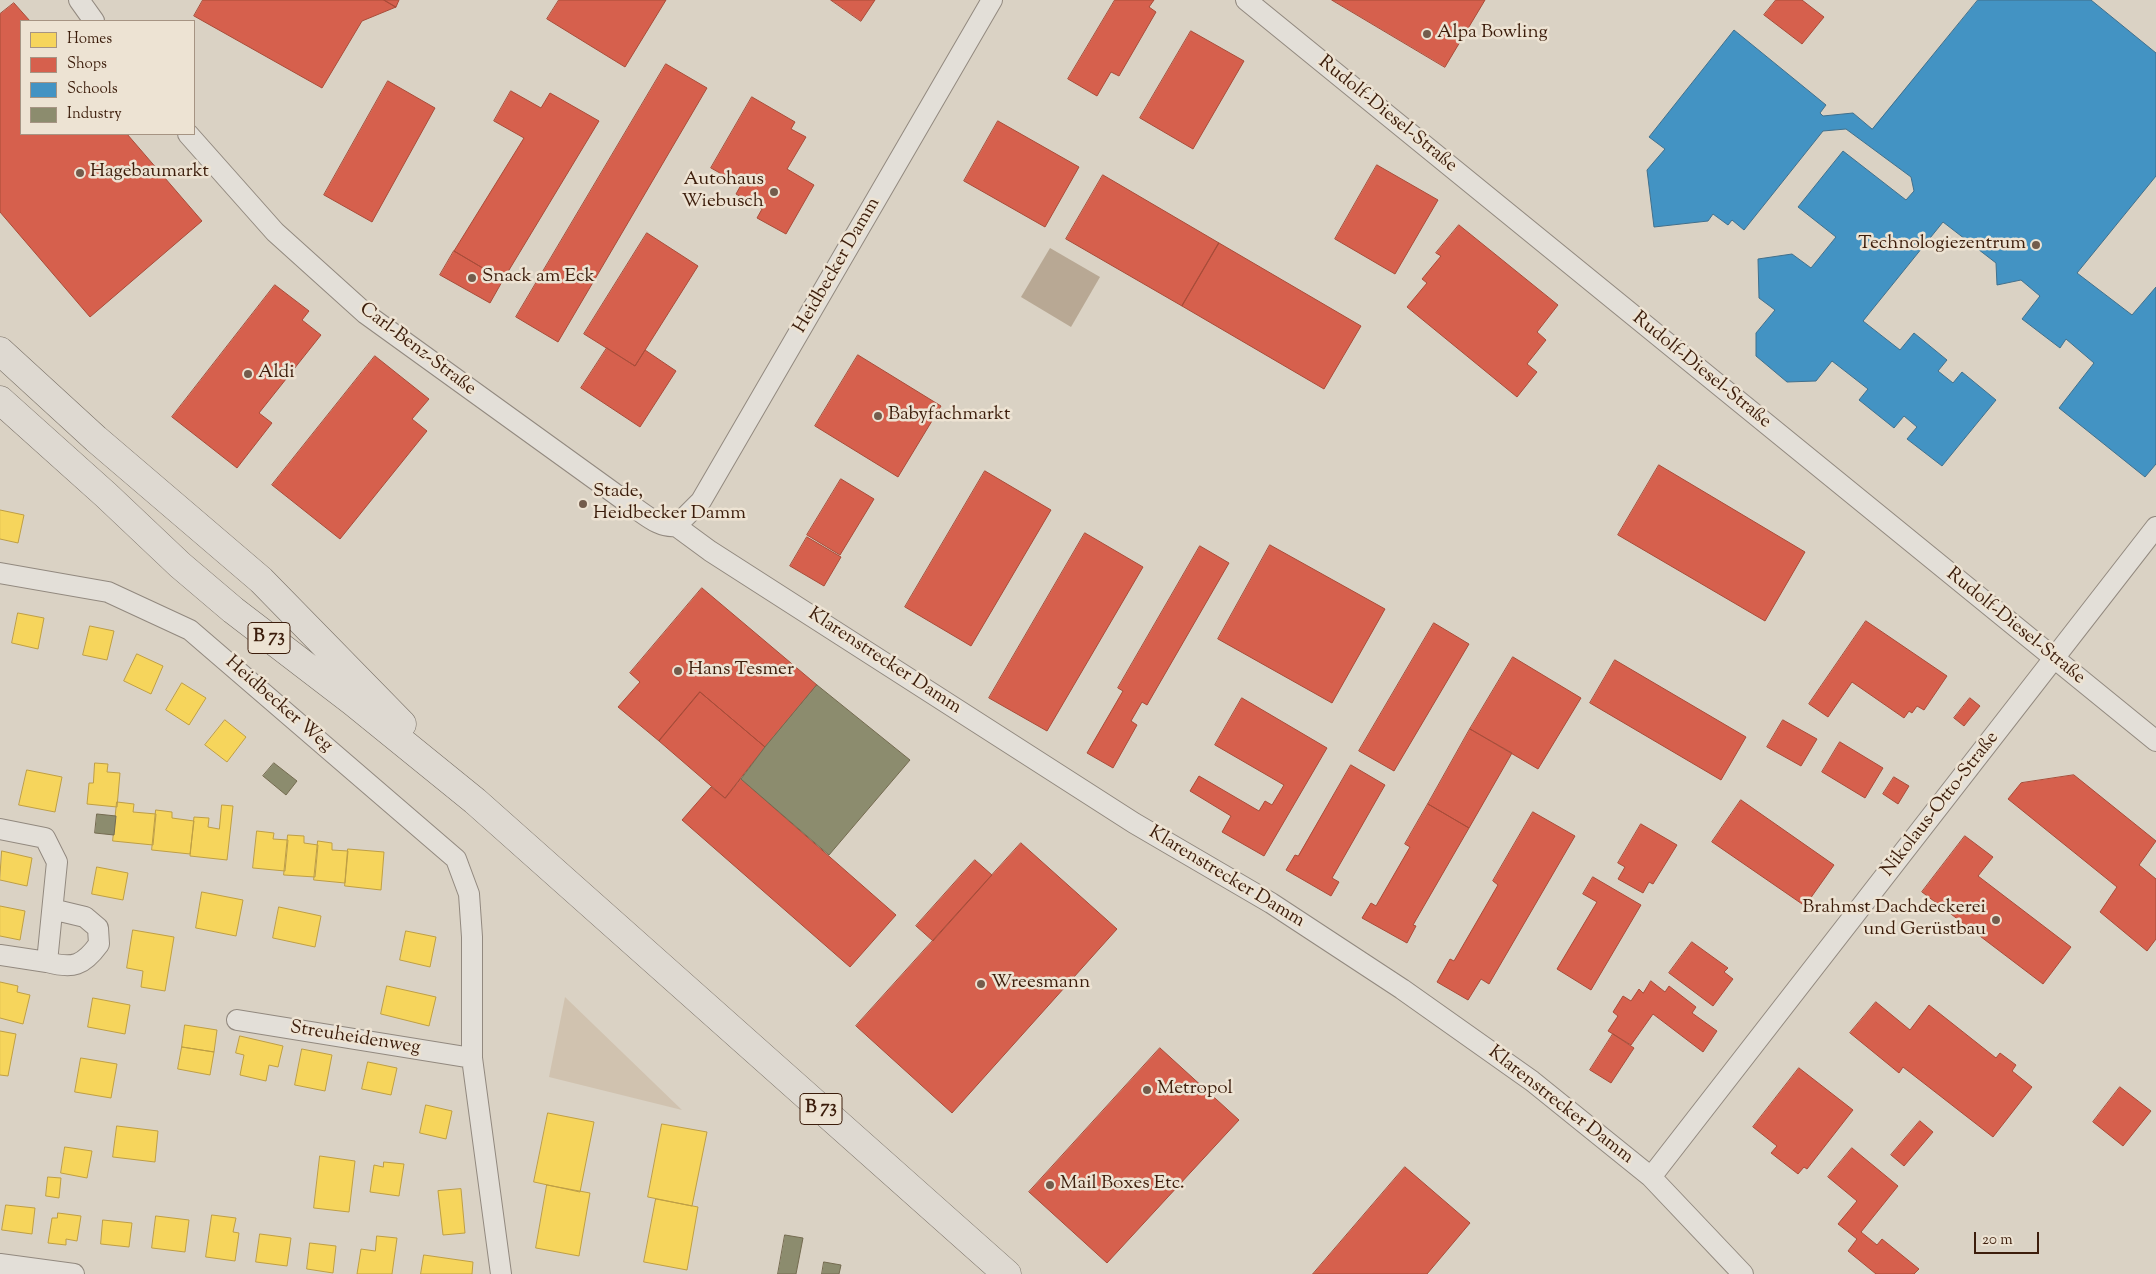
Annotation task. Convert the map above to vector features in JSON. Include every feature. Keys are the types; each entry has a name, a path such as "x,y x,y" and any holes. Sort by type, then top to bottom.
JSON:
{"main road":[{"name":"B 73","path":"0,352 96,439 261,580 368,688 475,801"},
{"name":"B 73","path":"0,400 92,482 180,565 233,610 353,702 475,801 1007,1274"}],"street":[{"path":"79,0 93,20"},
{"name":"Heidbecker Damm","path":"676,526 701,500 992,0"},
{"name":"Rudolf-Diesel-Straße","path":"1246,0 2156,741"},
{"name":"Carl-Benz-Straße","path":"189,135 276,232 366,314 632,506 660,524 667,527 676,526"},
{"name":"Klarenstrecker Damm","path":"676,526 710,550 1112,809 1270,903 1402,989 1532,1081 1651,1177 1743,1274"},
{"name":"Nikolaus-Otto-Straße","path":"1651,1177 2156,527"},
{"name":"Heidbecker Weg","path":"0,573 108,592 190,630 456,859 469,894 472,937 472,1058"},
{"path":"0,829 44,838 57,862 47,962"},
{"path":"0,955 62,966 77,965 89,958 99,944 98,928 85,917 60,911 53,915"},
{"name":"Streuheidenweg","path":"238,1020 472,1058"},
{"path":"472,1058 502,1274"},
{"path":"0,1264 74,1274"}],"shaded area":[{"path":"1050,248 1100,277 1071,327 1021,297"},
{"path":"565,997 682,1110 549,1077"}],"building: Homes":[{"path":"0,510 24,515 18,543 0,539"},
{"path":"18,613 44,618 38,649 12,643"},
{"path":"90,626 114,631 107,660 83,655"},
{"path":"137,654 163,666 151,694 124,681"},
{"path":"182,683 206,698 189,725 166,710"},
{"path":"225,720 246,737 227,762 205,745"},
{"path":"95,763 108,764 107,772 120,773 117,807 87,804 89,783 93,783"},
{"path":"27,770 62,777 55,812 19,805"},
{"path":"117,802 134,804 133,812 156,814 153,845 113,841"},
{"path":"222,805 233,806 227,860 190,856 194,817 209,818 208,827 219,829"},
{"path":"156,810 172,812 172,818 194,821 190,854 152,850"},
{"path":"257,831 274,833 273,839 288,840 285,871 253,868"},
{"path":"288,835 304,836 304,843 318,845 315,877 284,875"},
{"path":"318,841 332,843 332,850 348,851 345,883 314,880"},
{"path":"348,849 384,852 381,890 345,886"},
{"path":"2,851 32,858 27,886 0,880"},
{"path":"97,867 128,873 123,900 92,894"},
{"path":"202,892 243,900 236,936 196,928"},
{"path":"0,906 25,911 20,940 0,936"},
{"path":"279,907 321,916 315,947 273,938"},
{"path":"133,930 174,937 165,991 141,987 143,971 127,968"},
{"path":"406,931 436,937 430,967 400,960"},
{"path":"0,982 18,986 17,992 30,995 23,1024 0,1018"},
{"path":"387,986 436,997 429,1026 381,1014"},
{"path":"93,998 130,1005 125,1034 88,1027"},
{"path":"185,1025 217,1030 214,1052 182,1047"},
{"path":"0,1031 16,1034 8,1076 0,1075"},
{"path":"240,1036 283,1046 278,1067 269,1065 266,1081 240,1075 244,1055 236,1053"},
{"path":"182,1047 214,1052 210,1075 178,1069"},
{"path":"302,1049 332,1055 325,1091 295,1085"},
{"path":"81,1058 117,1064 111,1098 75,1092"},
{"path":"368,1062 397,1068 391,1095 362,1089"},
{"path":"426,1105 452,1111 446,1139 420,1133"},
{"path":"548,1113 594,1122 580,1192 534,1182"},
{"path":"662,1124 707,1132 692,1206 648,1197"},
{"path":"117,1126 158,1131 155,1162 113,1157"},
{"path":"65,1147 92,1151 87,1178 61,1173"},
{"path":"320,1156 355,1161 349,1212 314,1208"},
{"path":"384,1162 404,1164 399,1196 370,1192 374,1165 383,1167"},
{"path":"48,1177 61,1178 59,1198 46,1196"},
{"path":"547,1185 590,1193 579,1256 536,1248"},
{"path":"461,1189 465,1233 443,1235 438,1191"},
{"path":"656,1199 698,1207 687,1270 644,1262"},
{"path":"6,1205 35,1208 32,1234 2,1230"},
{"path":"58,1213 81,1216 77,1241 66,1239 66,1245 48,1243 52,1218 57,1218"},
{"path":"212,1215 236,1218 233,1232 239,1233 235,1261 206,1257"},
{"path":"156,1216 189,1220 185,1252 152,1248"},
{"path":"103,1220 132,1223 129,1247 101,1244"},
{"path":"260,1234 291,1238 287,1266 256,1262"},
{"path":"377,1236 397,1238 392,1274 357,1274 361,1249 375,1251"},
{"path":"310,1243 336,1246 333,1273 307,1269"},
{"path":"424,1255 473,1262 472,1274 421,1274"}],"building: Shops":[{"path":"203,0 384,0 396,7 362,21 322,88 194,16"},
{"path":"384,0 399,0 396,7"},
{"path":"559,0 666,0 625,67 547,19"},
{"path":"831,0 875,0 861,21"},
{"path":"1115,0 1154,0 1149,7 1156,12 1119,76 1111,72 1097,96 1068,79"},
{"name":"Alpa Bowling","path":"1332,0 1485,0 1445,67"},
{"path":"1776,0 1802,0 1824,17 1802,44 1764,15"},
{"name":"Hagebaumarkt","path":"14,3 29,20 20,20 20,135 128,135 202,221 90,317 0,212 0,14"},
{"path":"1191,31 1244,61 1193,149 1140,118"},
{"path":"666,64 707,88 558,342 516,317"},
{"path":"388,81 435,108 372,222 324,195"},
{"path":"511,91 541,108 550,93 599,121 503,280 454,251 524,138 494,121"},
{"path":"752,97 795,122 791,129 806,137 787,169 814,185 786,234 757,218 762,209 736,194 741,185 711,168"},
{"path":"998,121 1079,167 1045,227 964,181"},
{"path":"1377,165 1438,200 1395,274 1335,239"},
{"path":"1103,175 1219,243 1182,306 1066,239"},
{"path":"1459,225 1558,305 1537,332 1546,340 1527,364 1537,372 1517,397 1407,307 1427,283 1422,279 1441,256 1436,253"},
{"path":"647,233 698,266 635,366 584,334"},
{"path":"1219,243 1361,326 1324,389 1182,306"},
{"name":"Snack am Eck","path":"454,251 503,280 490,303 440,275"},
{"name":"Aldi","path":"275,285 309,311 302,320 321,335 259,413 272,423 237,468 172,417"},
{"path":"607,348 635,366 645,350 676,371 640,427 581,388"},
{"name":"Babyfachmarkt","path":"858,355 941,406 898,477 815,426"},
{"path":"375,356 429,399 412,419 427,431 340,539 272,485"},
{"path":"1659,465 1805,552 1765,621 1618,535"},
{"path":"985,471 1051,510 971,646 905,607"},
{"path":"841,479 874,499 840,555 807,535"},
{"path":"1085,533 1143,567 1047,731 989,698"},
{"path":"807,537 841,557 824,586 790,566"},
{"path":"1270,545 1385,609 1332,703 1218,639"},
{"path":"1200,546 1229,563 1147,705 1142,702 1131,721 1137,725 1113,768 1087,753 1123,691 1118,688"},
{"path":"702,588 817,685 765,747 700,692 659,741 618,707 640,682 630,673"},
{"path":"1866,621 1947,676 1924,710 1917,706 1912,713 1909,711 1904,718 1852,682 1828,717 1809,704"},
{"path":"1434,623 1469,644 1394,771 1359,751"},
{"path":"1513,657 1581,698 1538,769 1470,729"},
{"path":"1615,660 1746,737 1721,780 1590,703"},
{"path":"700,692 765,747 725,798 659,741"},
{"path":"1242,698 1327,748 1264,856 1222,832 1231,816 1190,791 1199,776 1259,811 1265,801 1272,805 1284,785 1215,745"},
{"path":"1970,698 1980,706 1964,726 1954,718"},
{"path":"1783,720 1817,739 1801,766 1767,747"},
{"path":"1470,729 1512,753 1469,828 1428,804"},
{"path":"1840,742 1883,768 1865,798 1822,772"},
{"path":"1351,765 1385,785 1332,878 1339,882 1331,896 1286,870 1295,855 1298,856"},
{"path":"2074,775 2156,841 2139,865 2156,879 2156,939 2147,951 2100,912 2117,887 2008,799 2021,783"},
{"path":"1894,777 1909,786 1898,804 1883,794"},
{"path":"741,779 896,915 850,967 682,820 711,787 725,798"},
{"path":"1741,800 1834,865 1805,906 1712,842"},
{"path":"1428,804 1469,828 1413,925 1416,926 1407,943 1362,918 1371,903 1376,906 1410,847 1405,844"},
{"path":"1533,812 1575,836 1489,984 1481,979 1468,1000 1437,982 1450,959 1454,961 1498,885 1493,881"},
{"path":"1641,824 1677,845 1653,884 1649,882 1643,893 1618,879 1625,867 1618,863"},
{"name":"Brahmst Dachdeckerei und Gerüstbau","path":"1965,836 1993,857 1978,876 2071,947 2043,984 1922,892"},
{"name":"Wreesmann","path":"1021,843 1117,929 952,1113 856,1026"},
{"path":"975,860 992,875 933,941 916,926"},
{"path":"1593,877 1641,905 1591,990 1557,969 1597,902 1583,894"},
{"path":"1692,942 1728,968 1724,972 1733,979 1713,1006 1669,973"},
{"path":"1651,981 1665,992 1669,986 1696,1007 1692,1013 1717,1031 1703,1052 1653,1014 1631,1045 1608,1031 1618,1016 1613,1012 1623,996 1631,1001 1639,989 1643,993"},
{"path":"1876,1002 1910,1030 1929,1005 1996,1058 2000,1053 2016,1065 2012,1071 2032,1087 1993,1137 1903,1067 1899,1073 1850,1033"},
{"path":"1613,1034 1634,1048 1611,1083 1590,1070"},
{"path":"1160,1048 1239,1120 1107,1263 1029,1192"},
{"path":"1799,1068 1853,1110 1807,1169 1804,1167 1798,1174 1771,1153 1777,1146 1753,1127"},
{"path":"2120,1087 2151,1111 2123,1146 2093,1122"},
{"path":"1920,1121 1933,1132 1904,1166 1891,1155"},
{"path":"1852,1148 1898,1186 1861,1232 1877,1245 1882,1239 1919,1269 1914,1274 1876,1274 1848,1251 1857,1239 1838,1224 1857,1201 1828,1177"},
{"path":"1405,1167 1470,1223 1427,1274 1313,1274"}],"building: Schools":[{"name":"Technologiezentrum","path":"1978,0 2091,0 2156,53 2156,176 2077,273 2132,315 2156,287 2156,464 2145,477 2059,408 2094,363 2066,339 2060,348 2022,319 2040,296 2021,280 1997,285 1996,263 1943,222 1863,321 1900,350 1914,333 1947,360 1938,371 1953,383 1962,372 1996,400 1942,466 1907,439 1917,427 1904,416 1894,428 1859,400 1868,389 1832,361 1816,381 1787,382 1756,356 1756,333 1775,310 1759,298 1758,259 1792,254 1811,268 1836,237 1798,207 1843,151 1906,200 1914,191 1911,177 1846,129 1823,131 1744,230 1732,220 1728,225 1713,214 1708,221 1654,227 1647,170 1665,149 1649,137 1734,30 1826,105 1820,113 1823,116 1853,113 1872,129"}],"building: Industry":[{"path":"817,685 910,760 829,855 741,779"},
{"path":"274,763 297,781 286,795 263,776"},
{"path":"97,814 116,816 114,835 95,833"},
{"path":"785,1235 803,1238 796,1274 778,1274"},
{"path":"824,1262 841,1265 839,1274 822,1274"}],"place":[{"name":"Alpa Bowling","path":"1427,34"},
{"name":"Hagebaumarkt","path":"80,173"},
{"name":"Autohaus Wiebusch","path":"774,192"},
{"name":"Technologiezentrum","path":"2036,245"},
{"name":"Snack am Eck","path":"472,278"},
{"name":"Aldi","path":"248,374"},
{"name":"Babyfachmarkt","path":"878,416"},
{"name":"Stade, Heidbecker Damm","path":"583,504"},
{"name":"Hans Tesmer","path":"678,671"},
{"name":"Brahmst Dachdeckerei und Gerüstbau","path":"1996,920"},
{"name":"Wreesmann","path":"981,984"},
{"name":"Metropol","path":"1147,1090"},
{"name":"Mail Boxes Etc.","path":"1050,1185"}]}
